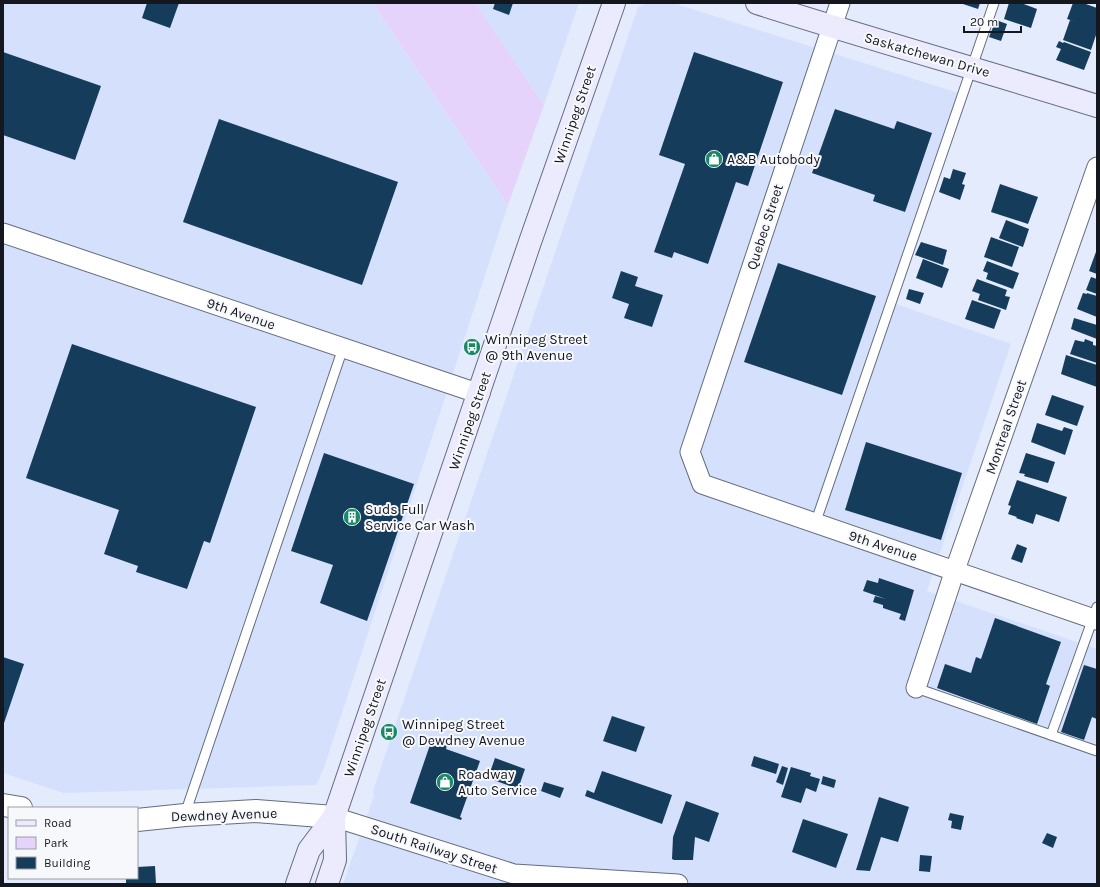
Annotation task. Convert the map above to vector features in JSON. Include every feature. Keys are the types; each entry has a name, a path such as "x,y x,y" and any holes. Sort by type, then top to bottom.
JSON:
{"main road":[{"name":"Winnipeg Street","path":"297,884 309,850 334,817 480,394 530,242 614,3"},
{"name":"Saskatchewan Drive","path":"757,3 832,27 1097,106"},
{"name":"Winnipeg Street","path":"327,884 335,860 334,817"}],"street":[{"name":"Quebec Street","path":"690,452 840,3"},
{"name":"Montreal Street","path":"916,688 955,570 1097,167"},
{"name":"9th Avenue","path":"3,233 480,394"},
{"name":"9th Avenue","path":"690,452 702,484 815,524 1096,615"},
{"path":"3,805 15,807"},
{"name":"Dewdney Avenue","path":"138,820 185,815 256,811 334,817"},
{"name":"South Railway Street","path":"334,817 514,874 678,884"}],"lane":[{"path":"815,524 994,3"},
{"path":"185,815 343,348"},
{"path":"1051,735 1096,615"},
{"path":"916,688 1097,751"}],"shaded area":[{"path":"3,3 373,3 508,205 324,768 316,785 63,793 3,773"},
{"path":"475,3 579,3 544,105"},
{"path":"648,3 673,3 965,95 893,303 1011,344 927,591 1097,649 1097,884 343,884 374,796 373,791 638,7"}],"green space":[{"path":"373,3 475,3 544,105 508,205"}],"building":[{"path":"147,3 179,3 170,28 142,18"},
{"path":"495,3 513,3 509,15 493,9"},
{"path":"960,3 980,3 978,9"},
{"path":"1009,3 1021,3 1037,9 1031,28 1004,19"},
{"path":"1073,3 1083,3 1097,8 1097,32 1091,50 1063,40 1070,20 1077,22 1067,19"},
{"path":"996,20 1007,24 1001,41 989,37"},
{"path":"1059,41 1091,52 1084,70 1056,60 1061,49 1056,47"},
{"path":"3,52 101,86 75,160 3,135"},
{"name":"A&B Autobody","path":"694,52 783,82 748,186 736,182 708,264 674,252 672,258 654,252 685,164 659,155"},
{"path":"835,109 894,129 897,121 932,133 905,212 873,201 875,195 812,173"},
{"path":"219,119 398,182 362,285 183,222"},
{"path":"953,169 966,173 962,184 965,185 960,200 939,192 944,177 950,179"},
{"path":"1000,184 1038,197 1028,224 991,212"},
{"path":"1006,220 1029,229 1023,247 999,238"},
{"path":"991,237 1019,247 1012,267 984,257"},
{"path":"921,242 947,250 943,265 915,255"},
{"path":"1097,249 1097,274 1089,271"},
{"path":"923,259 949,269 942,288 916,278"},
{"path":"987,261 1019,273 1013,289 986,279 988,273 983,271"},
{"path":"778,263 876,296 842,395 744,362"},
{"path":"621,271 638,277 635,286 663,295 652,327 624,318 629,304 612,298"},
{"path":"1091,277 1097,279 1097,294 1086,290"},
{"path":"977,279 1007,290 1005,296 1010,297 1006,310 978,300 980,294 972,291"},
{"path":"909,289 924,293 920,304 906,299"},
{"path":"1083,293 1097,296 1097,317 1077,309"},
{"path":"972,300 1001,310 994,329 965,319"},
{"path":"1074,318 1097,325 1097,339 1071,329"},
{"path":"1085,339 1093,342 1093,345 1097,346 1097,363 1070,354 1075,340 1084,342"},
{"path":"72,344 256,407 210,543 204,541 187,589 136,572 138,566 104,554 119,510 26,478"},
{"path":"1066,355 1097,365 1097,387 1061,374"},
{"path":"1052,395 1084,406 1077,426 1045,415"},
{"path":"1037,423 1062,431 1064,427 1073,430 1065,455 1031,442"},
{"path":"866,442 962,473 941,540 845,510"},
{"name":"Suds Full Service Car Wash","path":"324,453 414,484 367,621 320,603 333,565 291,551"},
{"path":"1026,453 1055,462 1048,483 1024,476 1025,474 1019,473"},
{"path":"1017,480 1067,497 1059,522 1036,514 1033,524 1008,514 1011,506 1008,505"},
{"path":"1017,544 1027,548 1022,563 1011,559"},
{"path":"879,578 914,590 905,621 899,619 901,614 883,608 883,605 873,602 875,596 886,599 863,591 867,580 878,583"},
{"path":"995,618 1061,642 1046,684 1050,686 1037,724 937,688 945,664 971,673 976,657 981,659"},
{"path":"3,657 24,664 3,726"},
{"path":"1084,665 1097,669 1097,719 1092,717 1084,740 1061,732"},
{"path":"612,716 645,727 636,752 603,741"},
{"name":"Roadway Auto Service","path":"431,742 438,747 439,743 447,745 446,749 480,761 460,817 462,818 461,820 410,803"},
{"path":"754,756 779,764 776,774 751,766"},
{"path":"495,758 525,769 518,789 488,778"},
{"path":"782,766 788,768 783,785 776,782"},
{"path":"791,767 811,773 810,776 820,779 816,792 806,788 801,803 781,797"},
{"path":"602,771 672,795 662,824 585,796 587,790 594,793"},
{"path":"823,776 836,780 834,788 821,784"},
{"path":"544,782 564,788 560,798 541,791"},
{"path":"879,797 909,807 898,842 881,837 870,871 856,870"},
{"path":"686,801 719,813 709,842 695,837 693,860 674,860 672,859 673,837"},
{"path":"950,813 964,816 961,830 951,828 952,821 948,820"},
{"path":"803,819 848,834 836,868 792,852"},
{"path":"1047,833 1057,837 1053,848 1042,843"},
{"path":"920,855 932,856 930,872 919,871"},
{"path":"155,866 156,884 126,884 126,879 138,879 138,867"}],"place":[{"name":"A&B Autobody","path":"714,159"},
{"name":"Winnipeg Street @ 9th Avenue","path":"472,347"},
{"name":"Suds Full Service Car Wash","path":"352,517"},
{"name":"Winnipeg Street @ Dewdney Avenue","path":"389,732"},
{"name":"Roadway Auto Service","path":"445,782"}]}
